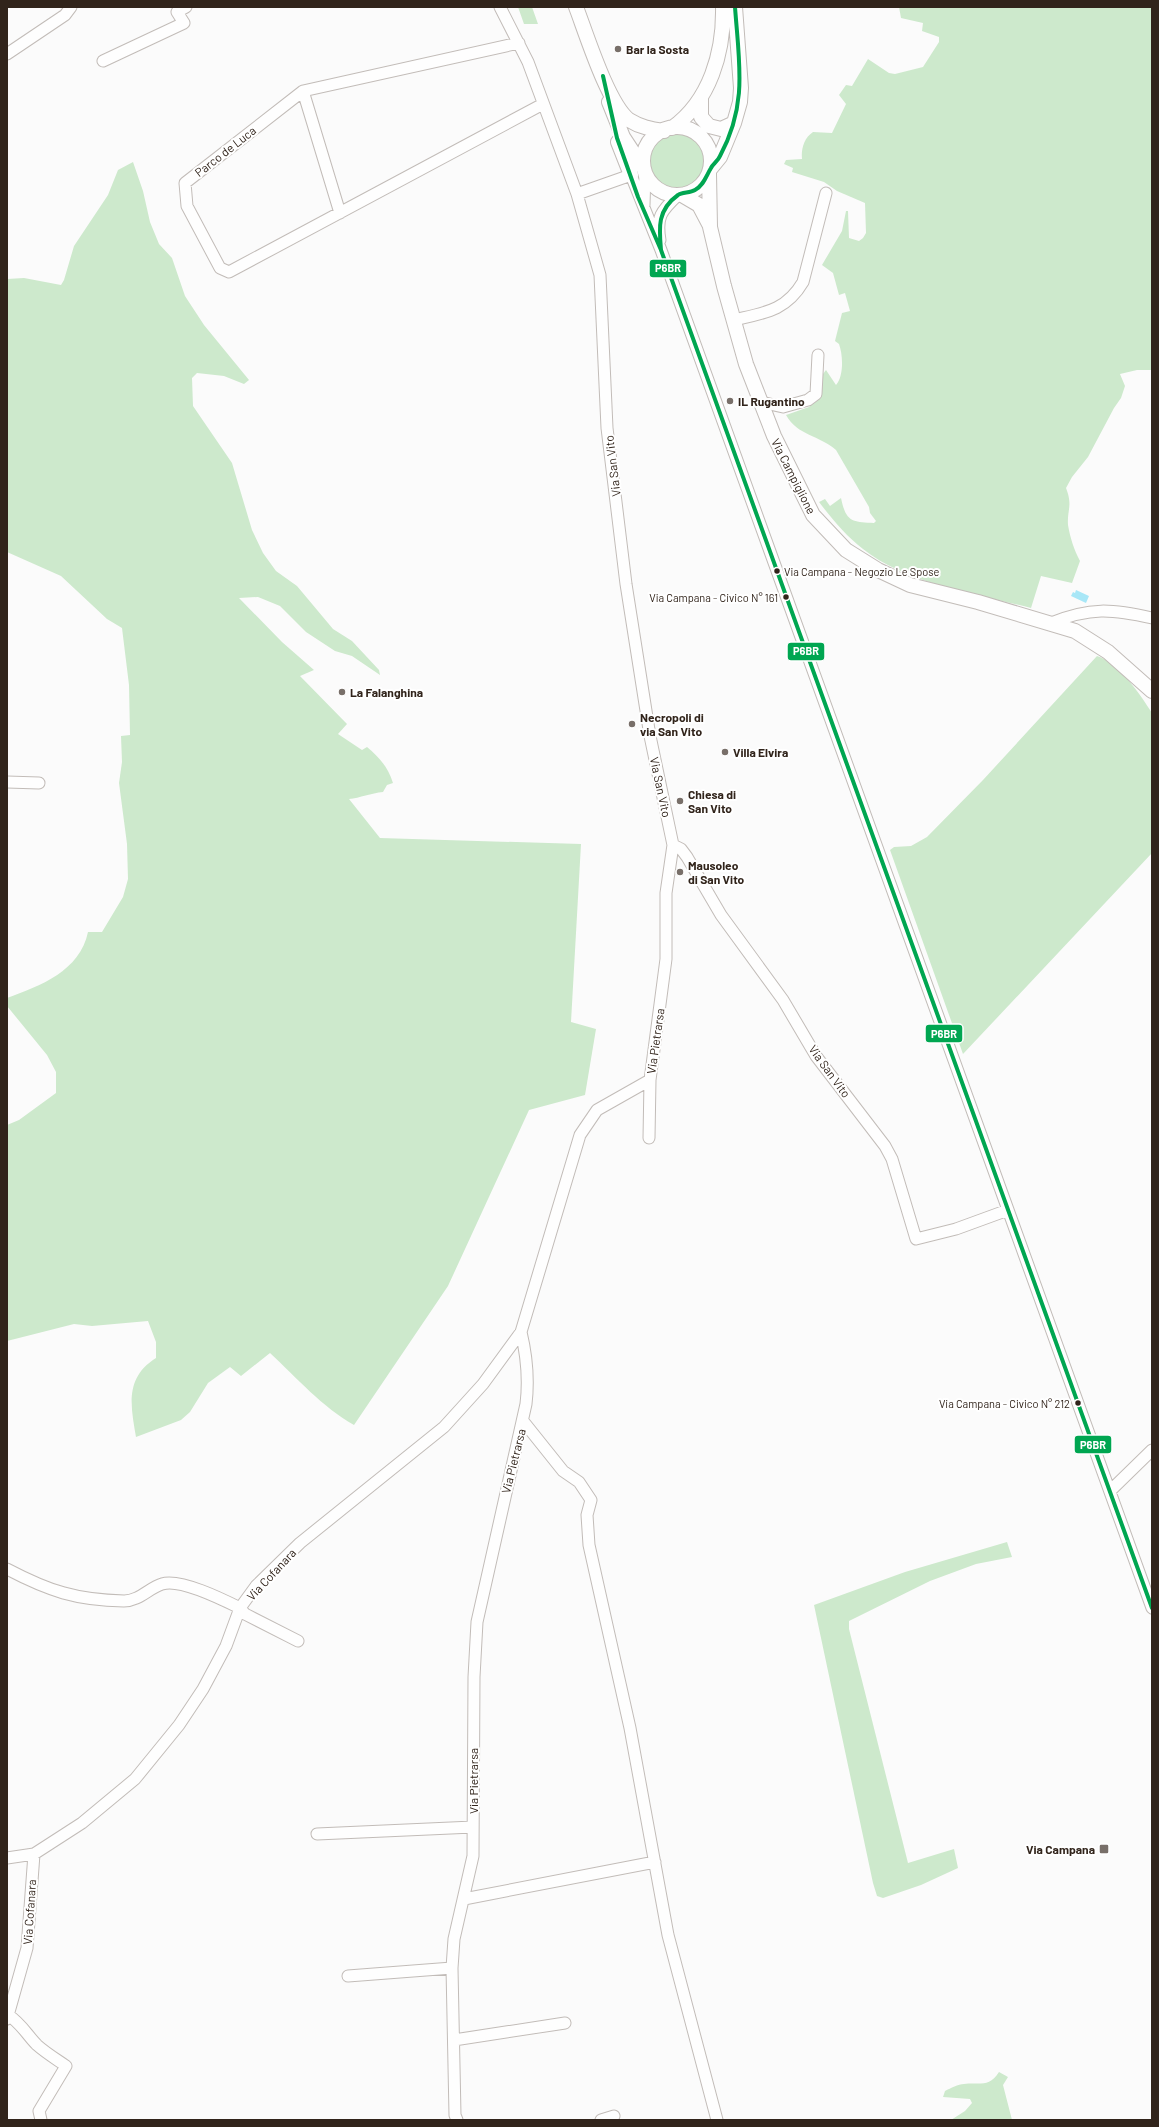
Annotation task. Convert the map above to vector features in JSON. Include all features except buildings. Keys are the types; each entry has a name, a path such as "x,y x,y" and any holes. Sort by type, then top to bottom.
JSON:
{"main road":[{"path":"576,7 603,76 614,99 628,119 644,128 688,129 702,138 710,152 710,171"},
{"path":"645,171 644,154 651,140 686,116 702,96 712,76 722,32 723,7"},
{"path":"611,110 623,137 645,171 649,180 662,192 680,195 695,190 706,180 720,156 734,123 740,102 740,78 735,7"},
{"path":"712,76 720,71 728,70 740,78"},
{"path":"603,76 615,132 630,175"},
{"path":"702,96 700,111 701,117 709,126 722,128 734,123"},
{"name":"Via Campiglione","path":"710,171 710,227"},
{"name":"Via Campiglione","path":"680,195 698,205 710,227 746,364 774,436 813,515 846,550 878,570 910,585 978,602 1075,631 1108,652 1139,679"},
{"path":"1139,679 1152,692"},
{"path":"1139,679 1152,703"}],"street":[{"path":"7,54 65,15 70,7"},
{"path":"103,61 184,23 177,12 186,7"},
{"path":"500,7 519,43"},
{"name":"Parco de Luca","path":"519,43 303,91 185,183 187,206 220,268 229,272 543,104"},
{"name":"Via San Vito","path":"519,43 528,62 577,194 600,275 607,428 625,576 650,736 673,845 681,849 687,857 721,916 779,995 816,1056 885,1146 892,1158 918,1239 956,1229 1008,1210"},
{"path":"303,91 340,213"},
{"path":"643,210 645,171"},
{"path":"577,194 630,175 643,210 661,250 1152,1608"},
{"path":"734,320 772,310 789,302 797,292 803,282 826,193"},
{"path":"661,250 659,220 665,208 680,195"},
{"path":"761,402 783,407 808,400 816,394 818,355"},
{"path":"1051,623 1082,612 1099,610 1124,612 1152,618"},
{"name":"Via Campiglione","path":"1139,679 1152,688"},
{"path":"7,782 39,783"},
{"name":"Via Pietrarsa","path":"457,2120 455,2115 452,1968 454,1939 473,1856 474,1677 477,1622 523,1421 528,1384 527,1358 521,1332 580,1135 597,1110 650,1080 666,959 666,893 673,845"},
{"path":"649,1138 650,1080"},
{"name":"Via Cofanara","path":"7,1858 34,1854 82,1823 135,1779 179,1725 203,1689 226,1646 240,1608 256,1586 286,1555 444,1427 483,1384 521,1332"},
{"path":"523,1421 563,1471 579,1482 591,1500 587,1515 589,1545 630,1728 668,1935 717,2120"},
{"path":"1110,1491 1152,1450"},
{"path":"7,1569 47,1589 77,1597 125,1601 136,1598 162,1584 171,1582 188,1586 240,1608 246,1614 298,1641"},
{"path":"317,1834 473,1827"},
{"name":"Via Cofanara","path":"34,1854 27,1948 8,2017 18,2021 31,2038 44,2051 66,2066 39,2111 41,2120"},
{"path":"464,1899 655,1862"},
{"path":"348,1976 452,1968"},
{"path":"454,2040 565,2023"},
{"path":"601,2120 614,2116"}],"green space":[{"path":"518,7 532,7 538,24 524,24"},
{"path":"899,7 1152,7 1152,370 1137,370 1120,374 1125,386 1121,398 1114,408 1088,457 1072,477 1066,488 1069,499 1068,525 1074,548 1080,561 1072,583 1041,576 1031,608 921,579 900,571 863,549 851,539 819,502 825,499 830,506 841,498 845,512 851,519 860,522 874,523 876,521 870,513 869,507 836,450 823,441 796,427 786,415 809,407 813,403 819,395 820,378 826,370 836,385 839,381 842,371 842,359 839,344 835,341 842,313 850,311 845,293 839,295 833,273 822,265 842,231 846,211 848,211 849,238 859,241 866,233 865,203 837,191 824,182 792,172 793,168 784,164 786,160 802,159 804,144 807,137 813,132 832,133 846,104 839,95 846,85 852,86 868,59 889,73 895,74 923,67 939,42 939,37 922,31 923,23 901,18"},
{"path":"672,133 684,133 694,137 702,145 706,155 706,167 702,177 694,185 684,189 672,189 662,185 654,177 650,167 650,155 654,145 662,137"},
{"path":"133,162 143,191 150,222 159,244 172,258 185,296 204,325 249,380 244,384 224,376 197,373 192,378 193,406 232,463 252,530 263,553 276,571 297,586 333,629 352,641 379,670 380,675 352,656 335,651 306,632 280,606 258,597 239,598 282,642 314,670 300,676 347,724 338,734 362,750 367,747 389,772 393,783 387,785 383,792 349,799 380,838 581,844 571,1022 596,1029 585,1095 529,1110 448,1286 354,1425 342,1418 320,1401 270,1353 241,1376 230,1367 208,1383 190,1412 181,1420 136,1437 132,1404 134,1384 146,1366 156,1358 156,1342 148,1321 92,1326 74,1324 7,1341 7,1125 19,1120 56,1093 56,1072 47,1055 7,1006 7,998 45,982 68,967 84,946 88,932 102,932 123,897 128,879 127,844 119,783 122,762 121,736 130,735 129,685 122,628 107,619 61,576 7,552 7,279 24,278 61,285 64,280 74,246 108,195 118,170"},
{"path":"1097,656 1113,665 1121,672 1135,688 1152,713 1152,853 963,1054 890,850 894,847 911,846 927,837 983,780"},
{"path":"1007,1542 1012,1557 976,1564 930,1581 849,1621 849,1629 908,1863 954,1849 958,1868 921,1885 883,1898 877,1896 814,1605 905,1572"},
{"path":"999,2072 1008,2077 1003,2085 1012,2120 951,2120 965,2111 972,2103 970,2099 943,2097 945,2091 962,2084 988,2082 992,2080"}],"water":[{"path":"1076,590 1089,596 1086,603 1071,596"}],"transit line":[{"name":"P6BR","path":"661,250 660,227 666,207 678,195 691,192 703,183 719,158 729,137 735,119 740,83 735,7"},
{"name":"P6BR","path":"603,76 617,138 638,197 661,250 1152,1608"}],"place":[{"name":"Bar la Sosta","path":"618,49"},
{"name":"IL Rugantino","path":"730,401"},
{"name":"Via Campana - Negozio Le Spose","path":"777,571"},
{"name":"Via Campana - Civico N° 161","path":"786,597"},
{"name":"La Falanghina","path":"342,692"},
{"name":"Necropoli di via San Vito","path":"632,724"},
{"name":"Villa Elvira","path":"725,752"},
{"name":"Chiesa di San Vito","path":"680,801"},
{"name":"Mausoleo di San Vito","path":"680,872"},
{"name":"Via Campana - Civico N° 212","path":"1078,1403"},
{"name":"Via Campana","path":"1104,1849"}]}
